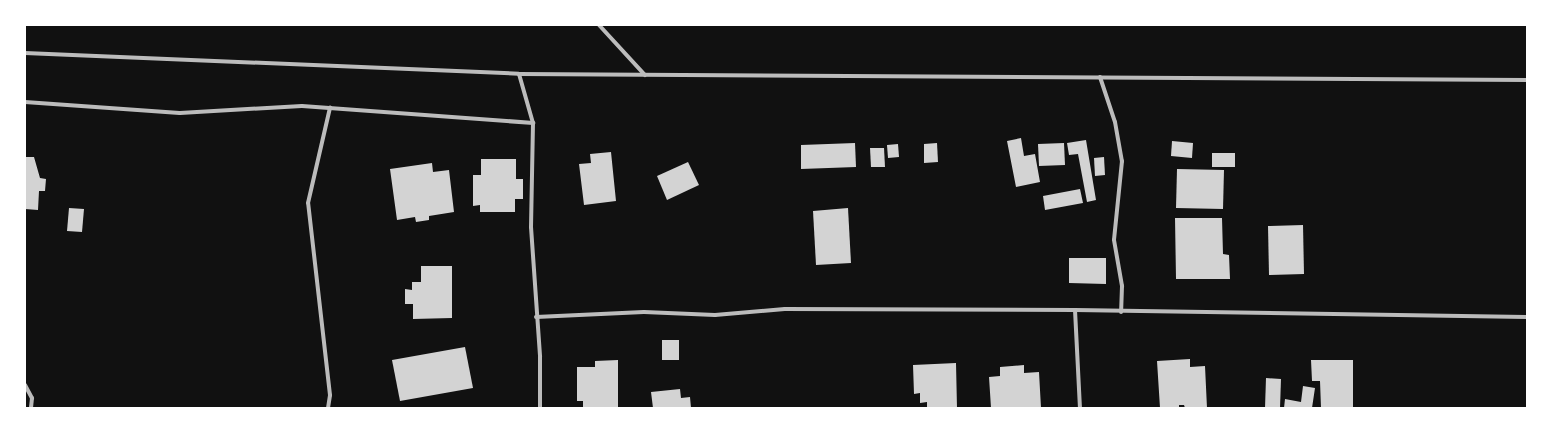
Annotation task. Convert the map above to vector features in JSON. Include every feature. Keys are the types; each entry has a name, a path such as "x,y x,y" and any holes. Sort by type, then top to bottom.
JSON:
{"street":[{"path":"599,25 645,75"},
{"path":"25,53 519,74 1527,80"},
{"path":"519,74 533,123 530,227 540,357 540,408"},
{"path":"1100,77 1115,122 1122,161 1114,240 1122,286 1121,312"},
{"path":"25,102 180,113 302,106 533,123"},
{"path":"328,408 330,395 308,203 330,108"},
{"path":"536,317 644,312 714,315 785,309 1075,310 1121,312 1527,317"},
{"path":"1075,310 1080,408"},
{"path":"25,385 32,398 31,408"}],"building":[{"path":"1021,138 1024,156 1035,154 1040,182 1016,187 1007,141"},
{"path":"1086,140 1096,200 1087,202 1078,154 1069,155 1067,143"},
{"path":"1172,141 1193,143 1192,158 1171,156"},
{"path":"855,143 856,167 801,169 801,145"},
{"path":"937,143 938,162 924,163 924,144"},
{"path":"1064,143 1065,165 1039,166 1038,144"},
{"path":"898,144 899,157 888,158 887,145"},
{"path":"870,148 884,148 885,167 871,167"},
{"path":"611,152 616,201 584,205 579,164 591,163 590,154"},
{"path":"1212,153 1235,153 1235,167 1212,167"},
{"path":"25,157 34,157 40,178 46,179 45,191 39,191 38,210 25,209"},
{"path":"1104,157 1105,175 1095,176 1094,158"},
{"path":"481,159 516,159 516,179 523,179 523,199 515,199 515,212 480,212 480,205 473,206 473,175 481,175"},
{"path":"688,162 699,185 667,200 657,176"},
{"path":"432,163 433,172 449,170 454,212 429,216 429,220 416,222 415,217 397,220 390,169"},
{"path":"1177,169 1224,170 1223,209 1176,208"},
{"path":"1080,189 1083,203 1045,210 1043,196"},
{"path":"69,208 84,209 82,232 67,231"},
{"path":"848,208 851,263 816,265 813,211"},
{"path":"1175,218 1222,218 1223,254 1229,255 1230,279 1176,279"},
{"path":"1303,225 1304,274 1269,275 1268,226"},
{"path":"1069,258 1106,258 1106,284 1069,283"},
{"path":"421,266 452,266 452,318 413,319 413,304 405,304 405,289 412,290 412,282 421,282"},
{"path":"662,340 679,340 679,360 662,360"},
{"path":"465,347 473,388 400,401 392,360"},
{"path":"1190,359 1190,367 1205,366 1207,408 1185,408 1184,405 1179,405 1179,408 1160,408 1157,361"},
{"path":"618,360 618,408 583,408 583,401 577,401 577,367 595,367 595,361"},
{"path":"1311,360 1353,360 1353,408 1321,408 1320,381 1312,381"},
{"path":"956,363 957,408 927,408 927,402 920,403 920,393 914,394 913,365"},
{"path":"1024,365 1024,373 1039,372 1041,408 991,408 989,377 1000,376 1000,367"},
{"path":"1266,378 1281,379 1280,408 1265,408"},
{"path":"1303,386 1315,388 1312,408 1284,408 1285,399 1301,402"},
{"path":"680,389 681,398 690,397 691,408 653,408 651,392"}]}
